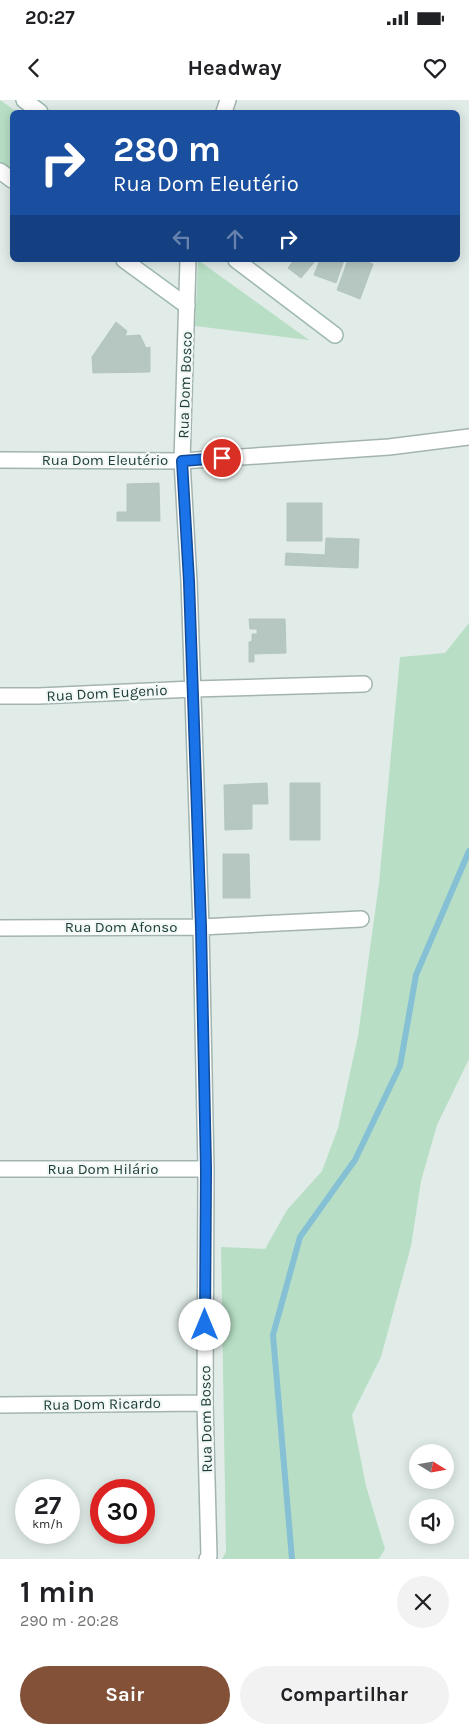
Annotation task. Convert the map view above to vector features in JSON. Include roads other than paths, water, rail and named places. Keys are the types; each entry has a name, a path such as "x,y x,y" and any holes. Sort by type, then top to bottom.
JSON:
{"street":[{"path":"24,100 37,110"},
{"path":"0,170 10,178"},
{"path":"127,262 187,306"},
{"name":"Rua Dom Bosco","path":"188,262 182,461 189,581 201,927 206,1169 205,1403 207,1559"},
{"path":"239,262 335,335"},
{"name":"Rua Dom Eleutério","path":"0,460 182,461 388,446 469,437"},
{"name":"Rua Dom Eugenio","path":"0,696 364,684"},
{"name":"Rua Dom Afonso","path":"0,928 201,927 361,919"},
{"name":"Rua Dom Hilário","path":"0,1170 206,1169"},
{"name":"Rua Dom Ricardo","path":"0,1405 205,1403"}],"waterway":[{"path":"292,1559 273,1335 300,1237 355,1160 400,1066 416,975 469,851"}]}
